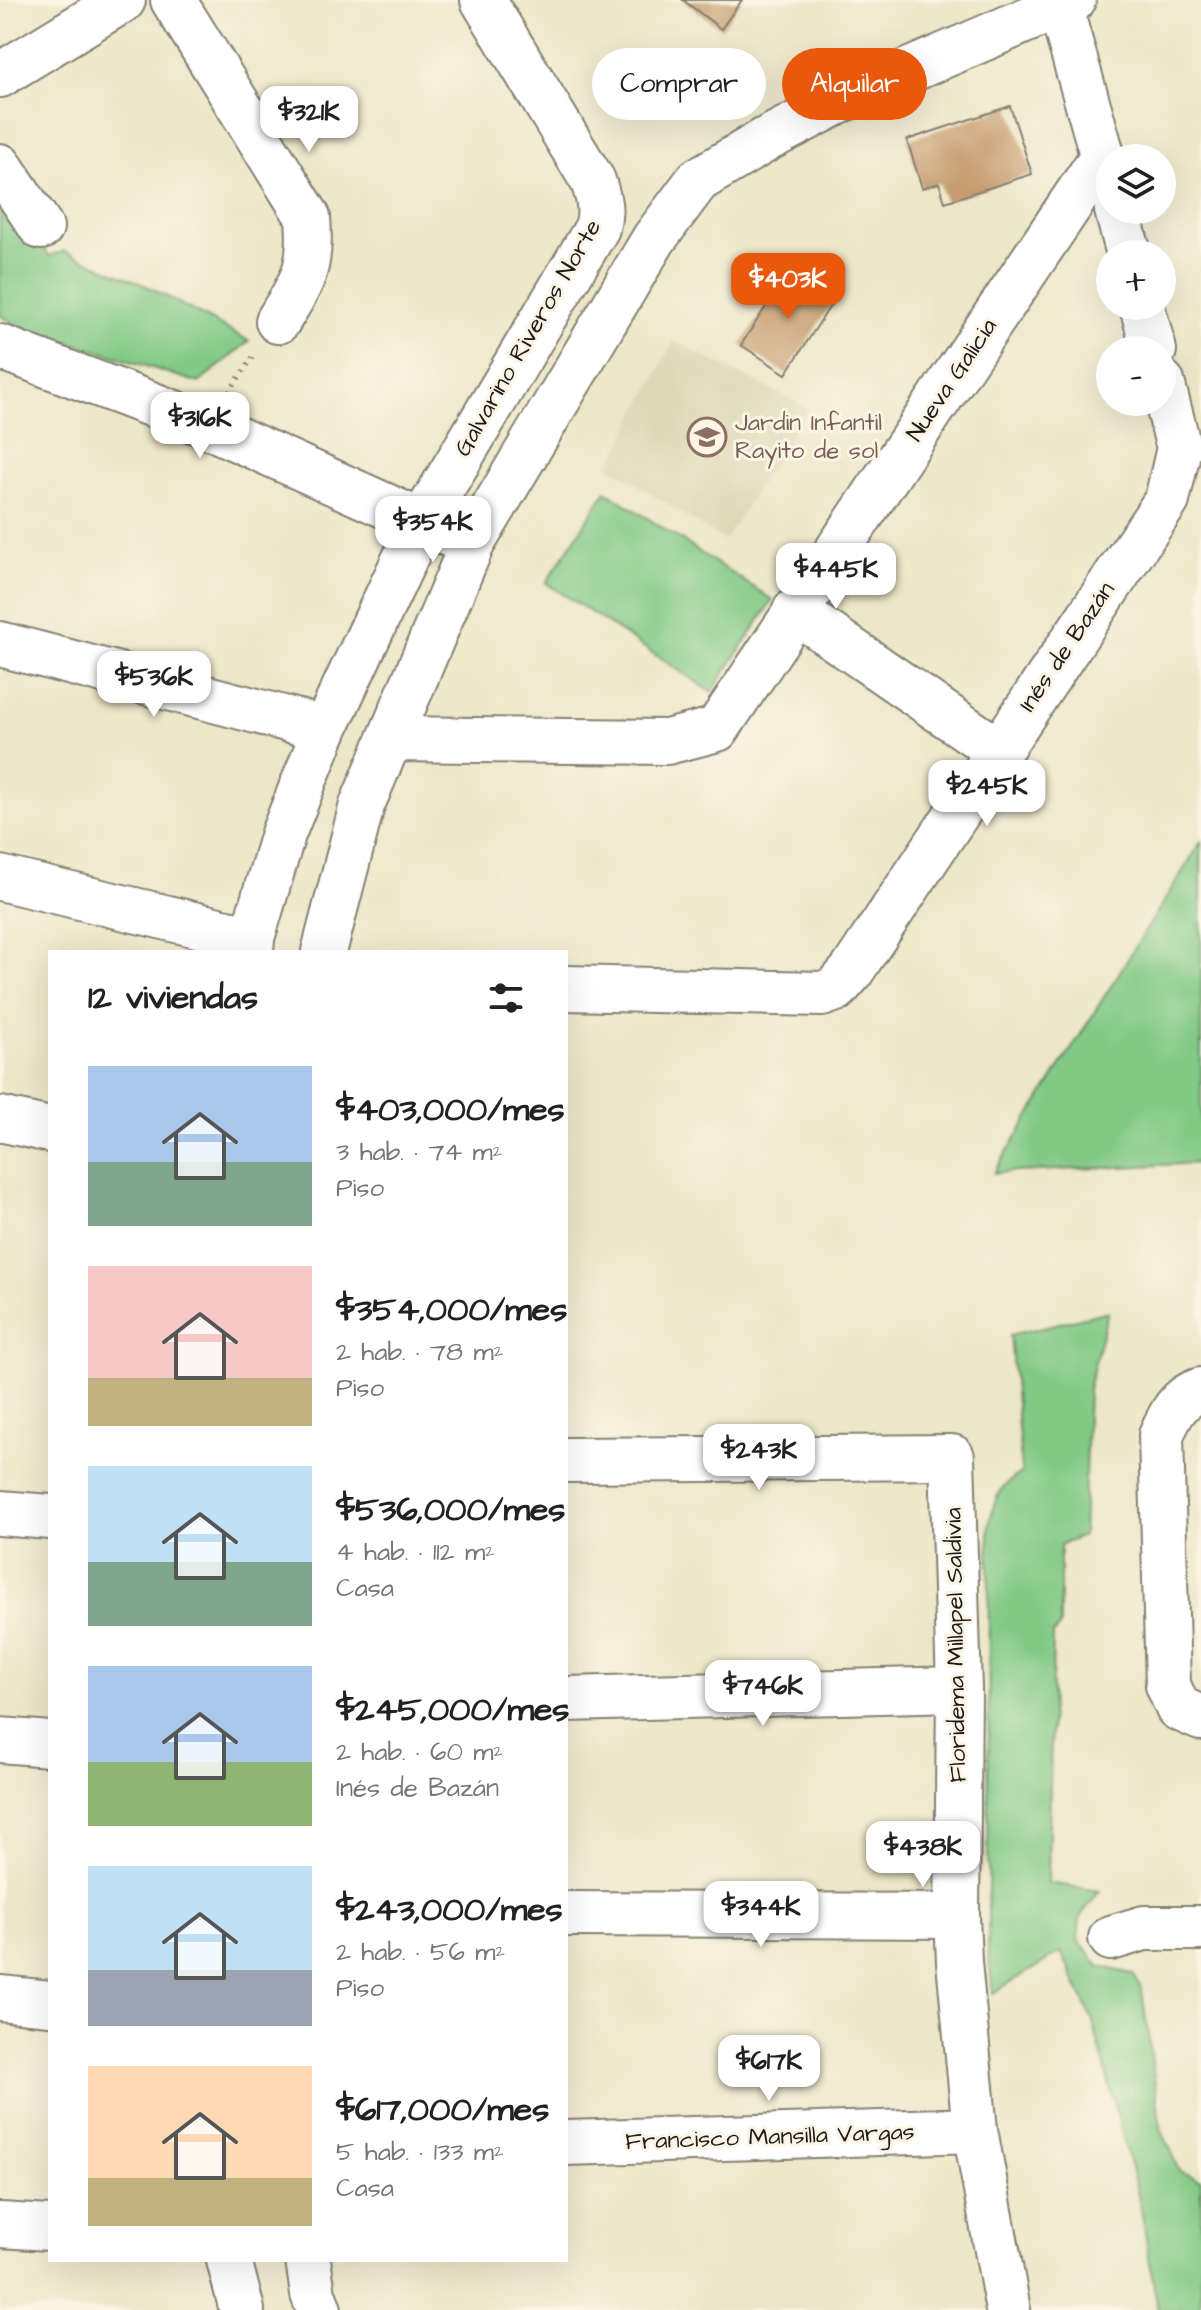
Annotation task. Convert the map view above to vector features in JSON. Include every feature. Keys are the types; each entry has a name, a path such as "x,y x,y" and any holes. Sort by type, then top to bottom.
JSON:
{"street":[{"path":"0,75 123,0"},
{"path":"173,0 308,217 311,249 302,282 278,321"},
{"name":"Galvarino Riveros Norte","path":"251,945 283,834 325,729 422,522 597,228 601,214 593,181 483,0"},
{"path":"325,950 362,805 472,544 654,239 698,180 767,139 850,96 1064,2 1101,144"},
{"path":"0,166 41,227"},
{"name":"Nueva Galicia","path":"390,739 667,742 717,729 795,611 1096,185"},
{"path":"0,347 206,425 472,544"},
{"name":"Inés de Bazán","path":"568,988 822,994 836,989 851,972 1167,500 1179,448 1171,416"},
{"path":"795,611 997,750"},
{"path":"0,644 325,729"},
{"path":"0,878 251,945"},
{"path":"0,1119 48,1130"},
{"path":"1201,1390 1172,1410 1161,1435 1168,1685 1178,1708 1201,1718"},
{"name":"Floridema Millapel Saldivia","path":"568,1460 952,1457 959,1689 957,1916 975,2130 1008,2310"},
{"path":"0,1513 48,1517"},
{"path":"568,1699 959,1689"},
{"path":"0,1740 48,1744"},
{"path":"568,1914 957,1916"},
{"path":"1111,1938 1144,1928 1201,1928"},
{"path":"0,1998 48,2003"},
{"name":"Francisco Mansilla Vargas","path":"568,2143 975,2130"},
{"path":"0,2225 48,2228"},
{"path":"230,2262 242,2310"},
{"path":"308,2262 319,2310"}],"path":[{"path":"206,425 278,321"}],"shaded area":[{"name":"Jardin Infantil Rayito de sol","path":"674,341 808,408 724,541 609,466"}],"green space":[{"path":"0,184 49,256 65,251 145,285 249,341 199,383 13,324 0,315"},
{"path":"606,491 773,600 712,692 546,583"},
{"path":"1201,842 1201,1163 994,1173"},
{"path":"1108,1311 1088,1389 1083,1536 1060,1545 1060,1626 1053,1634 1048,1883 1100,1891 1080,1917 1078,1940 1099,1966 1133,1974 1142,1990 1161,2128 1180,2171 1201,2180 1201,2309 1197,2310 1158,2310 1140,2203 1092,2018 1061,1952 993,1993 988,1951 989,1528 992,1511 1002,1489 1022,1473 1010,1335"}],"building":[{"path":"683,0 742,0 721,29"},
{"path":"1010,106 1032,174 945,202 939,183 922,188 907,140"},
{"path":"791,268 836,297 786,374 741,345"}],"place":[{"name":"Jardin Infantil Rayito de sol","path":"707,437"}]}
